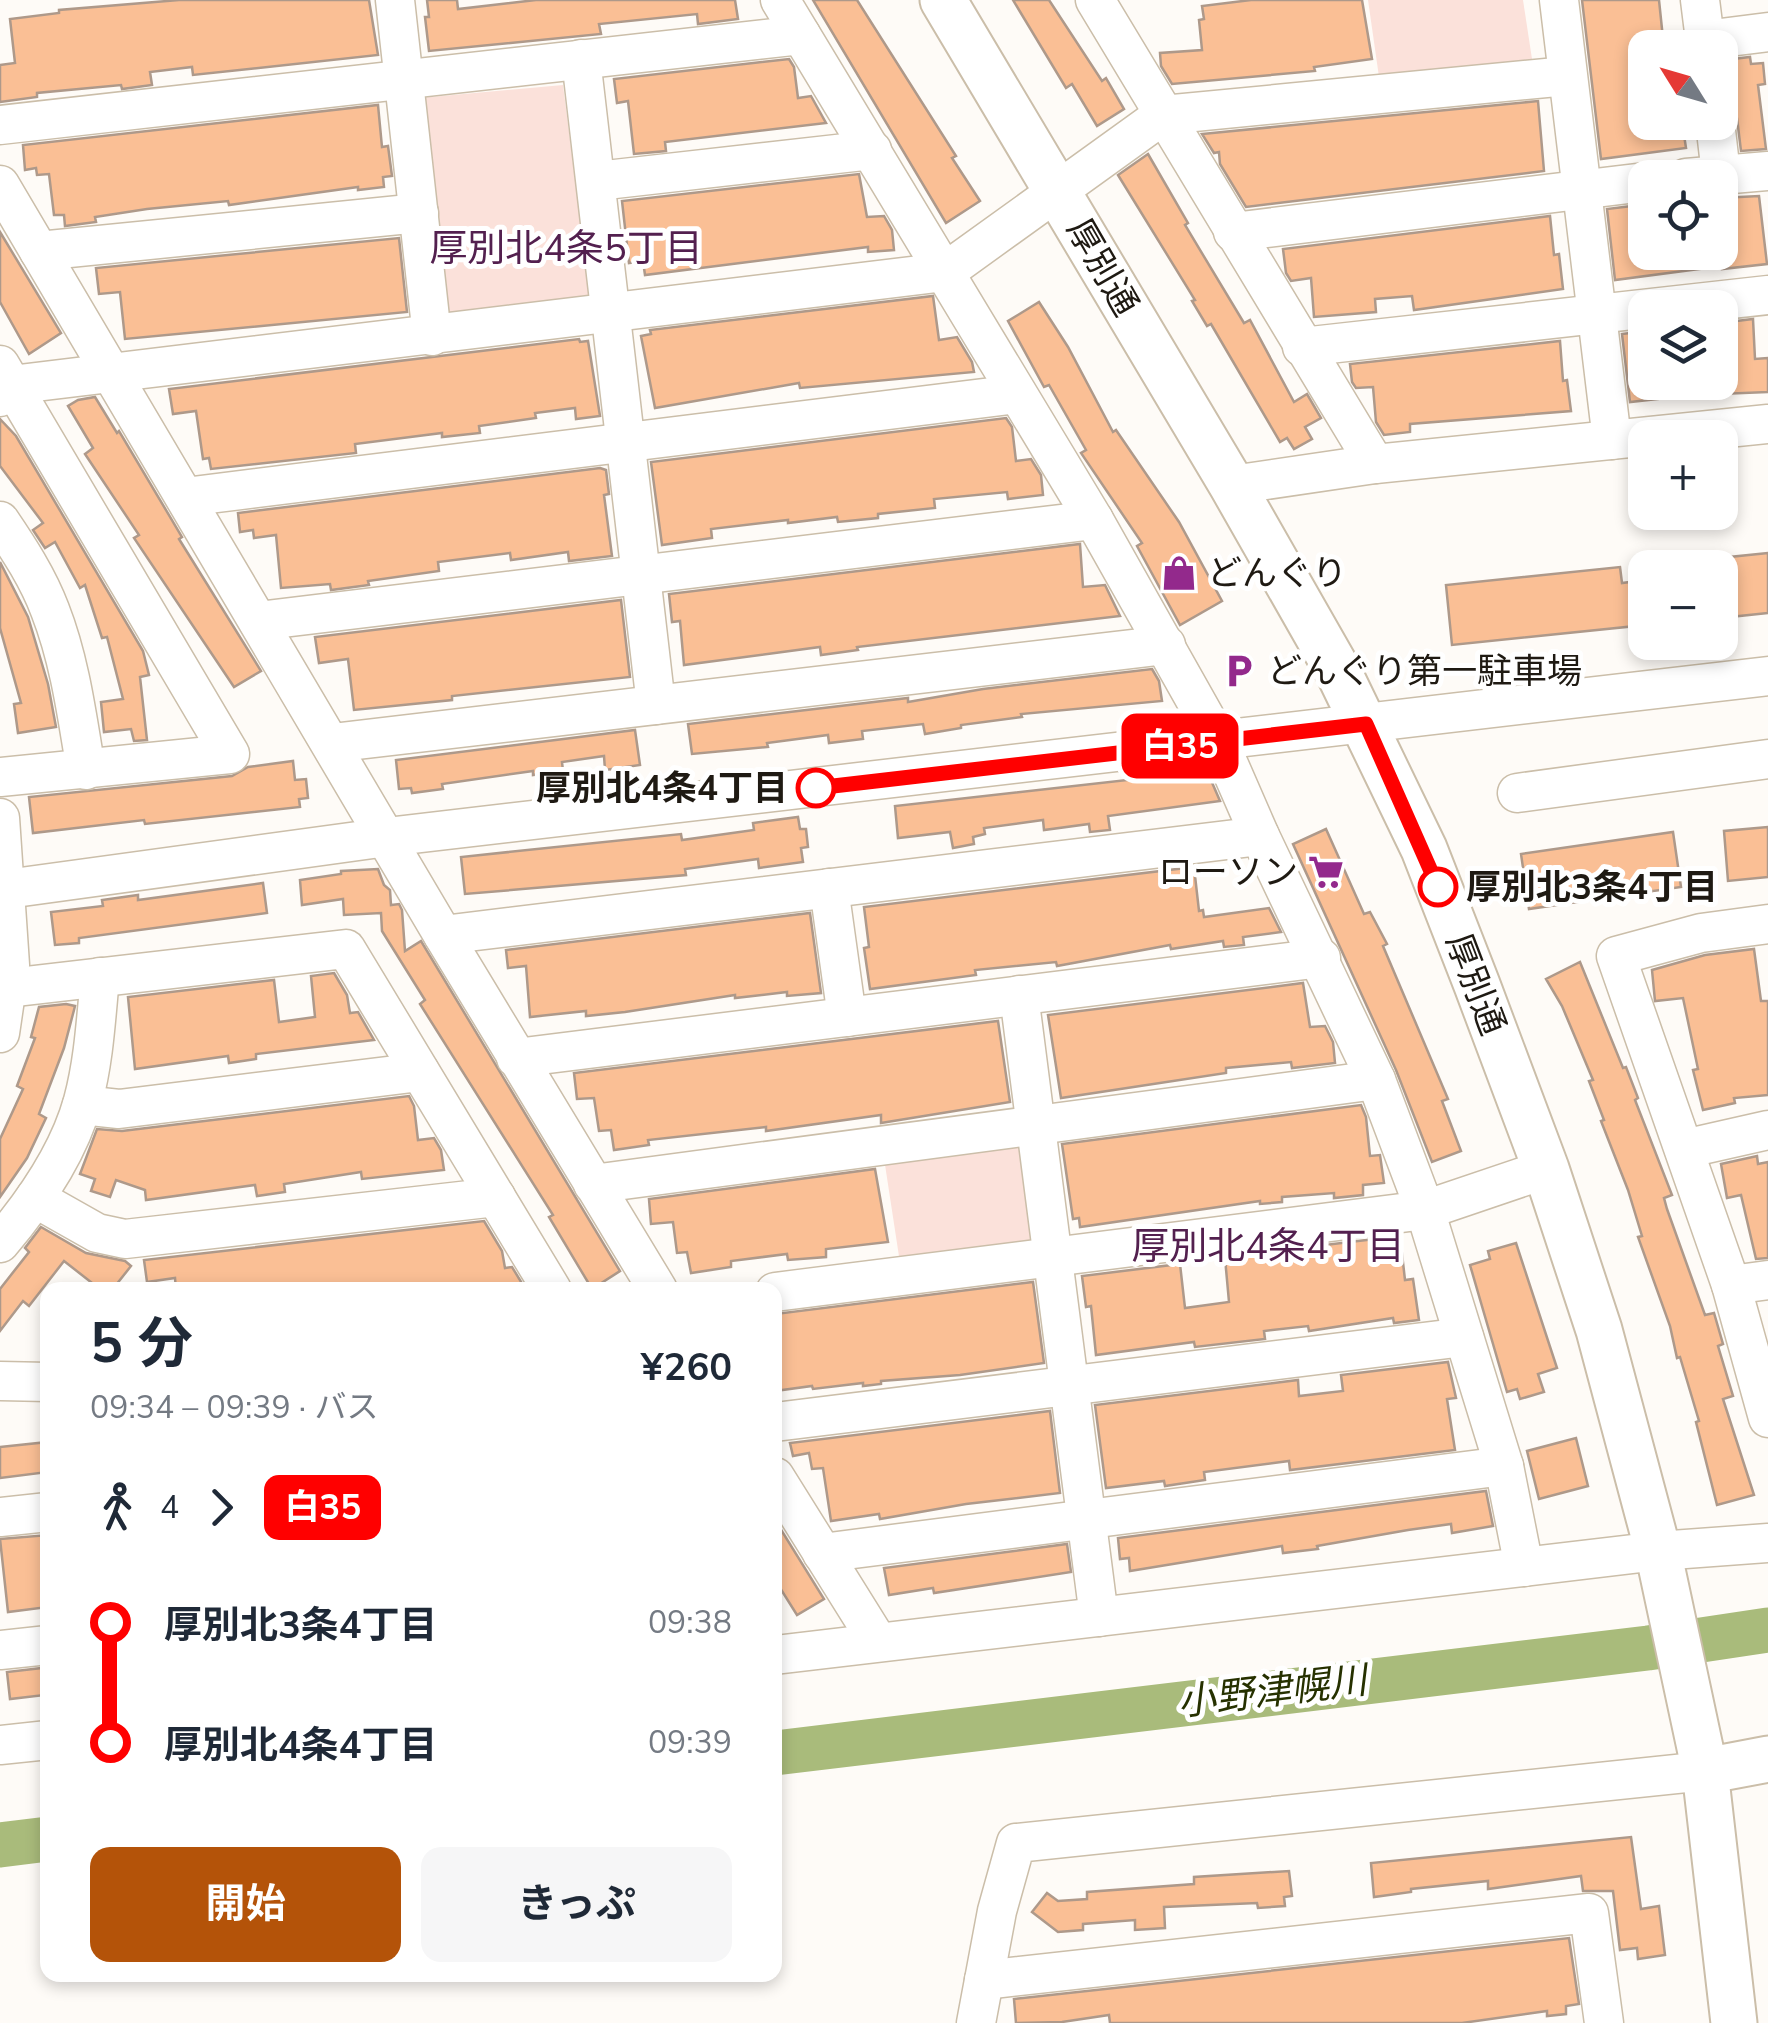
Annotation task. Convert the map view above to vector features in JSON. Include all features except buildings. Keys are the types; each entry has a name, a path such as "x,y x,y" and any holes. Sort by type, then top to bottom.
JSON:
{"main road":[{"name":"厚別通","path":"943,0 1232,485 1366,724 1424,850 1546,1169 1600,1330 1662,1571 1705,1771 1734,2023"},
{"path":"1705,1771 1768,1759"},
{"path":"1705,1771 1768,1775"}],"street":[{"path":"395,0 432,336"},
{"path":"780,0 1094,520 1219,742 1376,1080 1425,1210 1504,1466 1524,1567"},
{"path":"1094,0 1376,464"},
{"path":"1559,0 1612,440"},
{"path":"1700,0 1703,30"},
{"path":"1738,38 1768,32"},
{"path":"0,125 801,36"},
{"path":"581,59 656,705"},
{"path":"0,778 230,754 4,382 432,336 945,272 1163,115 1567,76"},
{"path":"597,182 872,150"},
{"path":"1738,173 1768,171"},
{"path":"1233,232 1628,184"},
{"path":"0,185 516,1058 653,1282"},
{"path":"40,251 418,213"},
{"path":"1302,347 1768,295"},
{"path":"186,497 1016,394"},
{"path":"1232,485 1376,464 1768,424"},
{"path":"258,621 1094,520"},
{"path":"0,521 50,609 70,676 86,770"},
{"path":"332,743 1166,645"},
{"path":"3,890 386,836 1768,676"},
{"path":"1517,793 1768,758"},
{"path":"0,818 8,988 0,1033"},
{"path":"443,935 1260,836"},
{"path":"829,888 847,1016"},
{"path":"1768,924 1701,933 1616,956 1684,1149 1750,1282 1768,1418"},
{"path":"8,988 346,949 547,1282"},
{"path":"516,1058 1320,958"},
{"path":"0,1243 35,1198 82,1105 92,1058 100,977"},
{"path":"1019,995 1098,1616"},
{"path":"82,1105 119,1109 420,1072"},
{"path":"593,1184 1376,1080"},
{"path":"1684,1149 1768,1130"},
{"path":"782,1291 1425,1210 1546,1169"},
{"path":"35,1198 96,1233 125,1238 496,1198"},
{"path":"782,1421 1464,1337"},
{"path":"0,1381 40,1382"},
{"path":"822,1553 1504,1466"},
{"path":"782,1489 878,1642"},
{"path":"0,1517 40,1513"},
{"path":"782,1653 1524,1567 1662,1571 1768,1543"},
{"path":"0,1650 40,1646"},
{"path":"0,1745 40,1741"},
{"path":"976,2023 1016,1843 1705,1771"},
{"path":"984,1980 1589,1913 1604,2023"}],"shaded area":[{"path":"1368,0 1523,0 1532,59 1525,69 1380,84"},
{"path":"563,85 591,305 445,321 420,98"},
{"path":"1036,1125 1053,1257 902,1276 882,1145"}],"waterway":[{"name":"小野津幌川","path":"782,1752 1648,1648 1768,1630"},
{"name":"小野津幌川","path":"0,1845 40,1840"}],"bus line":[{"name":"白35","path":"816,788 1366,724 1438,887"}],"place":[{"name":"どんぐり","path":"1179,573"},
{"name":"どんぐり第一駐車場","path":"1239,671"},
{"name":"厚別北4条4丁目","path":"816,788"},
{"name":"ローソン","path":"1326,872"},
{"name":"厚別北3条4丁目","path":"1438,887"}],"district":[{"name":"厚別北4条5丁目","path":"566,248"},
{"name":"厚別北4条4丁目","path":"1268,1246"}]}
